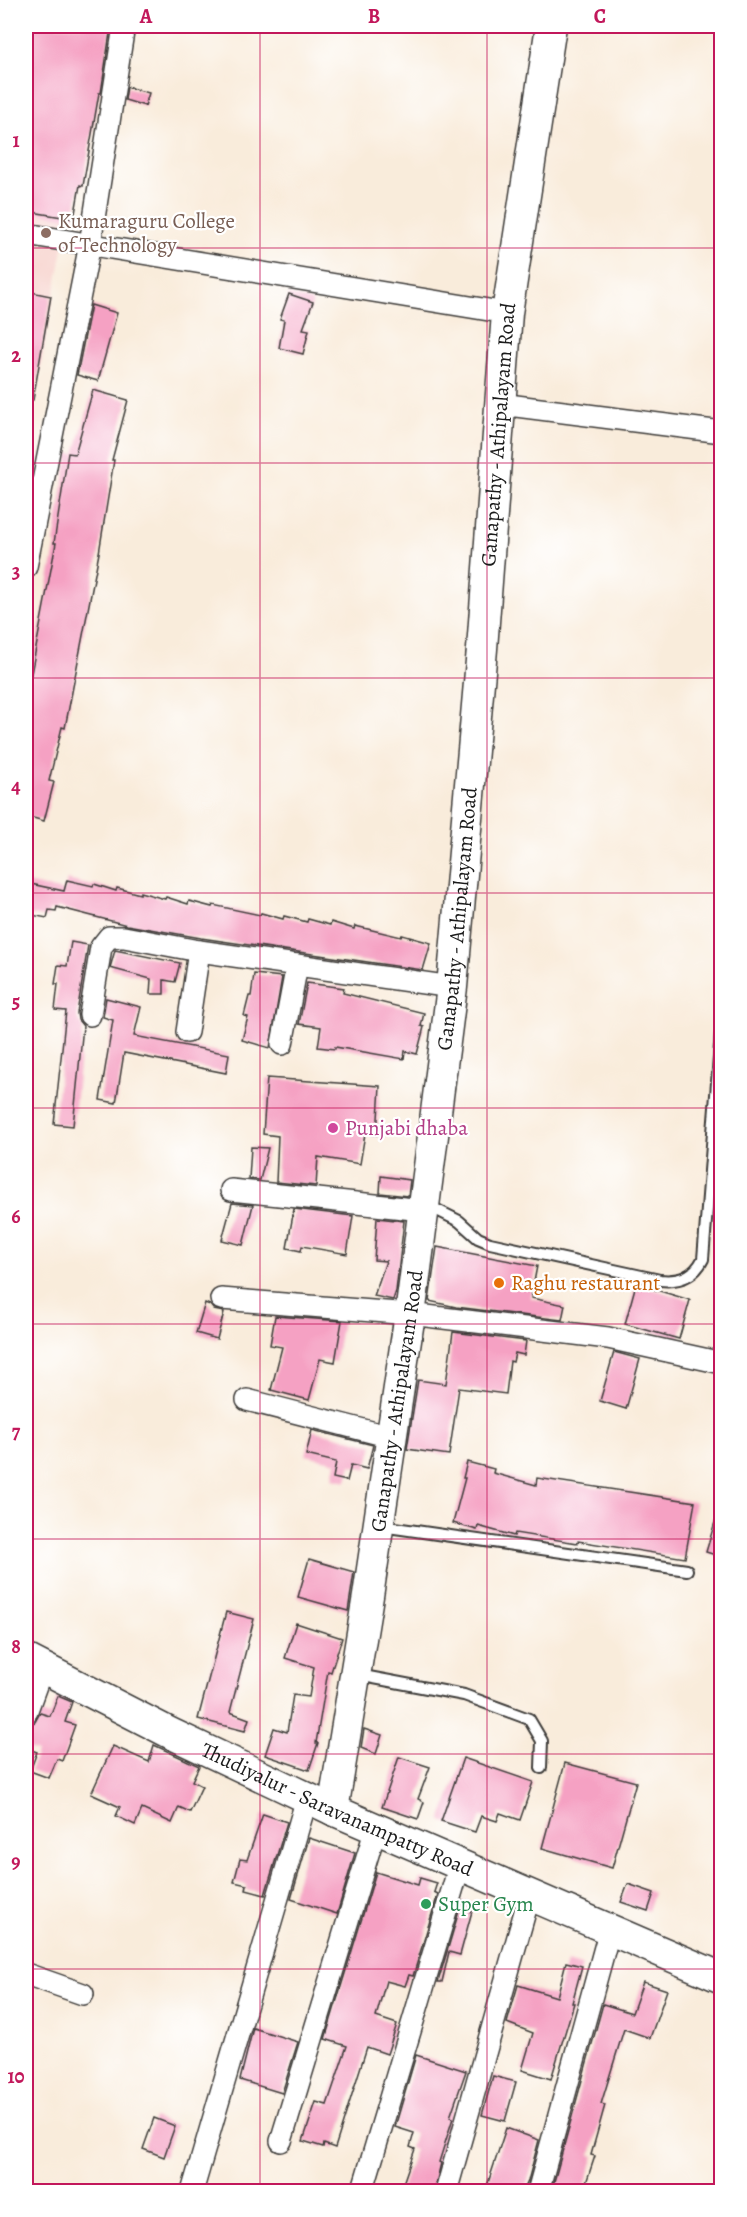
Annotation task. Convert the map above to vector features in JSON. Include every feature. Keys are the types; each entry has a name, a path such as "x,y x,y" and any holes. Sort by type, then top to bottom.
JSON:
{"main road":[{"name":"Ganapathy - Athipalayam Road","path":"320,1804 355,1674 424,1207 452,987 482,649 507,313 551,26"},
{"name":"Thudiyalur - Saravanampatty Road","path":"34,1664 170,1733 320,1804 722,1978"}],"street":[{"path":"26,567 90,244 124,26"},
{"path":"26,234 507,313"},
{"path":"500,404 722,432"},
{"path":"90,1015 101,947 109,937 124,937 200,951 452,987"},
{"path":"187,1032 200,951"},
{"path":"282,1044 297,965"},
{"path":"231,1191 424,1207"},
{"path":"221,1299 410,1314 608,1338 722,1363"},
{"path":"247,1400 391,1437"},
{"path":"26,1713 34,1664"},
{"path":"192,2192 320,1804"},
{"path":"281,2141 376,1828"},
{"path":"362,2192 460,1864"},
{"path":"446,2192 530,1894"},
{"path":"538,2192 610,1929"},
{"path":"26,1974 83,1994"}],"lane":[{"path":"424,1207 459,1221 478,1238 490,1244 672,1282 697,1271 703,1259 722,1019"},
{"path":"378,1526 687,1570"},
{"path":"355,1674 464,1695 529,1719 542,1741 542,1768"}],"shaded area":[{"name":"Kumaraguru College of Technology","path":"26,26 106,26 26,441"}],"building":[{"name":"Kumaraguru College of Technology","path":"26,26 111,26 101,93 99,93 83,186 80,185 74,219 26,211"},
{"path":"127,87 149,93 145,106 125,100"},
{"path":"26,291 51,296 33,400 26,400"},
{"path":"289,294 313,302 303,329 309,330 303,354 279,348 284,320 280,319"},
{"path":"91,305 117,313 98,381 77,375"},
{"path":"93,390 128,400 112,460 114,460 99,553 65,728 62,727 49,781 54,782 44,821 26,816 26,700 56,543 54,543 68,453 75,454"},
{"path":"67,880 93,886 94,884 116,891 117,888 165,899 166,897 188,904 189,901 283,919 284,916 307,922 308,919 330,925 331,922 354,929 355,926 431,943 423,970 201,938 127,925 57,907 56,911 49,910 47,918 26,914 26,883 64,891"},
{"path":"71,942 88,945 77,1013 78,1020 83,1026 73,1126 54,1124 66,1011 55,1010 58,984 55,984 58,965 67,966"},
{"path":"115,950 180,963 175,982 164,980 164,994 150,994 151,979 110,968"},
{"path":"254,974 282,977 270,1048 242,1040 248,1017 244,1016 249,996 251,996"},
{"path":"307,983 344,988 343,993 424,1013 421,1026 424,1027 417,1054 405,1051 404,1059 335,1047 335,1049 318,1047 321,1027 299,1024"},
{"path":"106,998 141,1007 134,1036 229,1054 226,1073 124,1053 116,1103 100,1100 113,1020 103,1017"},
{"path":"267,1078 380,1086 377,1135 365,1134 360,1164 318,1157 316,1186 276,1182 278,1136 263,1134"},
{"path":"251,1147 268,1148 260,1180 249,1179"},
{"path":"381,1176 410,1180 408,1196 380,1193"},
{"path":"232,1203 253,1205 243,1245 222,1240"},
{"path":"294,1209 353,1216 347,1254 302,1246 301,1251 287,1248"},
{"path":"377,1218 404,1221 393,1300 374,1296 386,1261 374,1260"},
{"path":"437,1247 537,1266 531,1298 565,1305 562,1320 456,1307 429,1301"},
{"path":"636,1284 690,1300 679,1339 625,1324"},
{"path":"205,1303 214,1310 224,1312 217,1339 196,1333"},
{"path":"275,1316 342,1321 335,1362 320,1359 309,1400 271,1390 282,1347 270,1345"},
{"path":"453,1332 526,1341 524,1355 515,1353 513,1362 510,1361 506,1394 459,1388 449,1455 407,1449 418,1380 446,1384"},
{"path":"614,1352 640,1359 626,1409 600,1401"},
{"path":"312,1430 373,1445 367,1469 351,1465 347,1481 333,1478 336,1462 306,1455"},
{"path":"467,1462 494,1469 493,1473 536,1485 537,1478 695,1502 685,1558 578,1541 577,1543 515,1533 514,1536 478,1526 477,1530 453,1523"},
{"path":"718,1512 722,1512 722,1557 706,1552"},
{"path":"309,1559 354,1572 348,1611 298,1597"},
{"path":"226,1612 254,1619 230,1712 249,1719 245,1731 198,1719"},
{"path":"296,1623 342,1638 331,1672 328,1671 316,1743 318,1743 309,1770 265,1755 274,1728 287,1732 293,1695 309,1697 314,1667 285,1658"},
{"path":"58,1696 72,1702 65,1722 75,1725 62,1761 57,1759 49,1778 30,1771 37,1752 26,1748 26,1730 27,1726 35,1722 40,1713 50,1716"},
{"path":"364,1729 382,1735 376,1754 361,1748"},
{"path":"154,1745 199,1766 192,1781 202,1786 190,1812 179,1807 172,1823 142,1809 135,1825 116,1816 120,1807 91,1794 113,1746 149,1762"},
{"path":"399,1757 430,1767 418,1799 424,1802 418,1819 382,1807"},
{"path":"463,1758 533,1782 520,1820 500,1813 497,1821 481,1816 475,1832 441,1821"},
{"path":"565,1763 636,1782 612,1868 542,1848"},
{"path":"263,1814 287,1822 265,1895 246,1890 247,1885 234,1882 240,1859 247,1860"},
{"path":"309,1838 355,1853 337,1914 291,1899"},
{"path":"376,1872 418,1885 420,1878 437,1883 434,1892 438,1894 413,1976 409,1975 405,1986 386,1981 376,2017 397,2024 387,2054 367,2047 335,2148 324,2144 323,2147 303,2141 316,2102 327,2105 347,2046 325,2039"},
{"path":"628,1884 654,1893 648,1911 621,1902"},
{"path":"462,1901 474,1904 460,1955 449,1952 442,1982 438,1982"},
{"path":"566,1962 582,1966 572,2003 574,2003 551,2079 522,2070 533,2033 507,2023 518,1985 557,1997"},
{"path":"643,1982 667,1990 650,2038 624,2029 601,2104 605,2105 591,2155 595,2156 583,2192 558,2192 552,2189 603,2004 632,2013"},
{"path":"253,2028 298,2042 282,2093 240,2080"},
{"path":"416,2055 466,2071 450,2117 453,2118 439,2162 441,2163 434,2192 400,2192 415,2149 410,2147 414,2133 395,2127"},
{"path":"493,2076 516,2082 505,2121 482,2115"},
{"path":"154,2118 175,2126 164,2157 143,2149"},
{"path":"506,2128 539,2140 528,2181 523,2192 485,2192"}],"place":[{"name":"Kumaraguru College of Technology","path":"46,233"},
{"name":"Punjabi dhaba","path":"333,1128"},
{"name":"Raghu restaurant","path":"499,1283"},
{"name":"Super Gym","path":"426,1904"}]}
